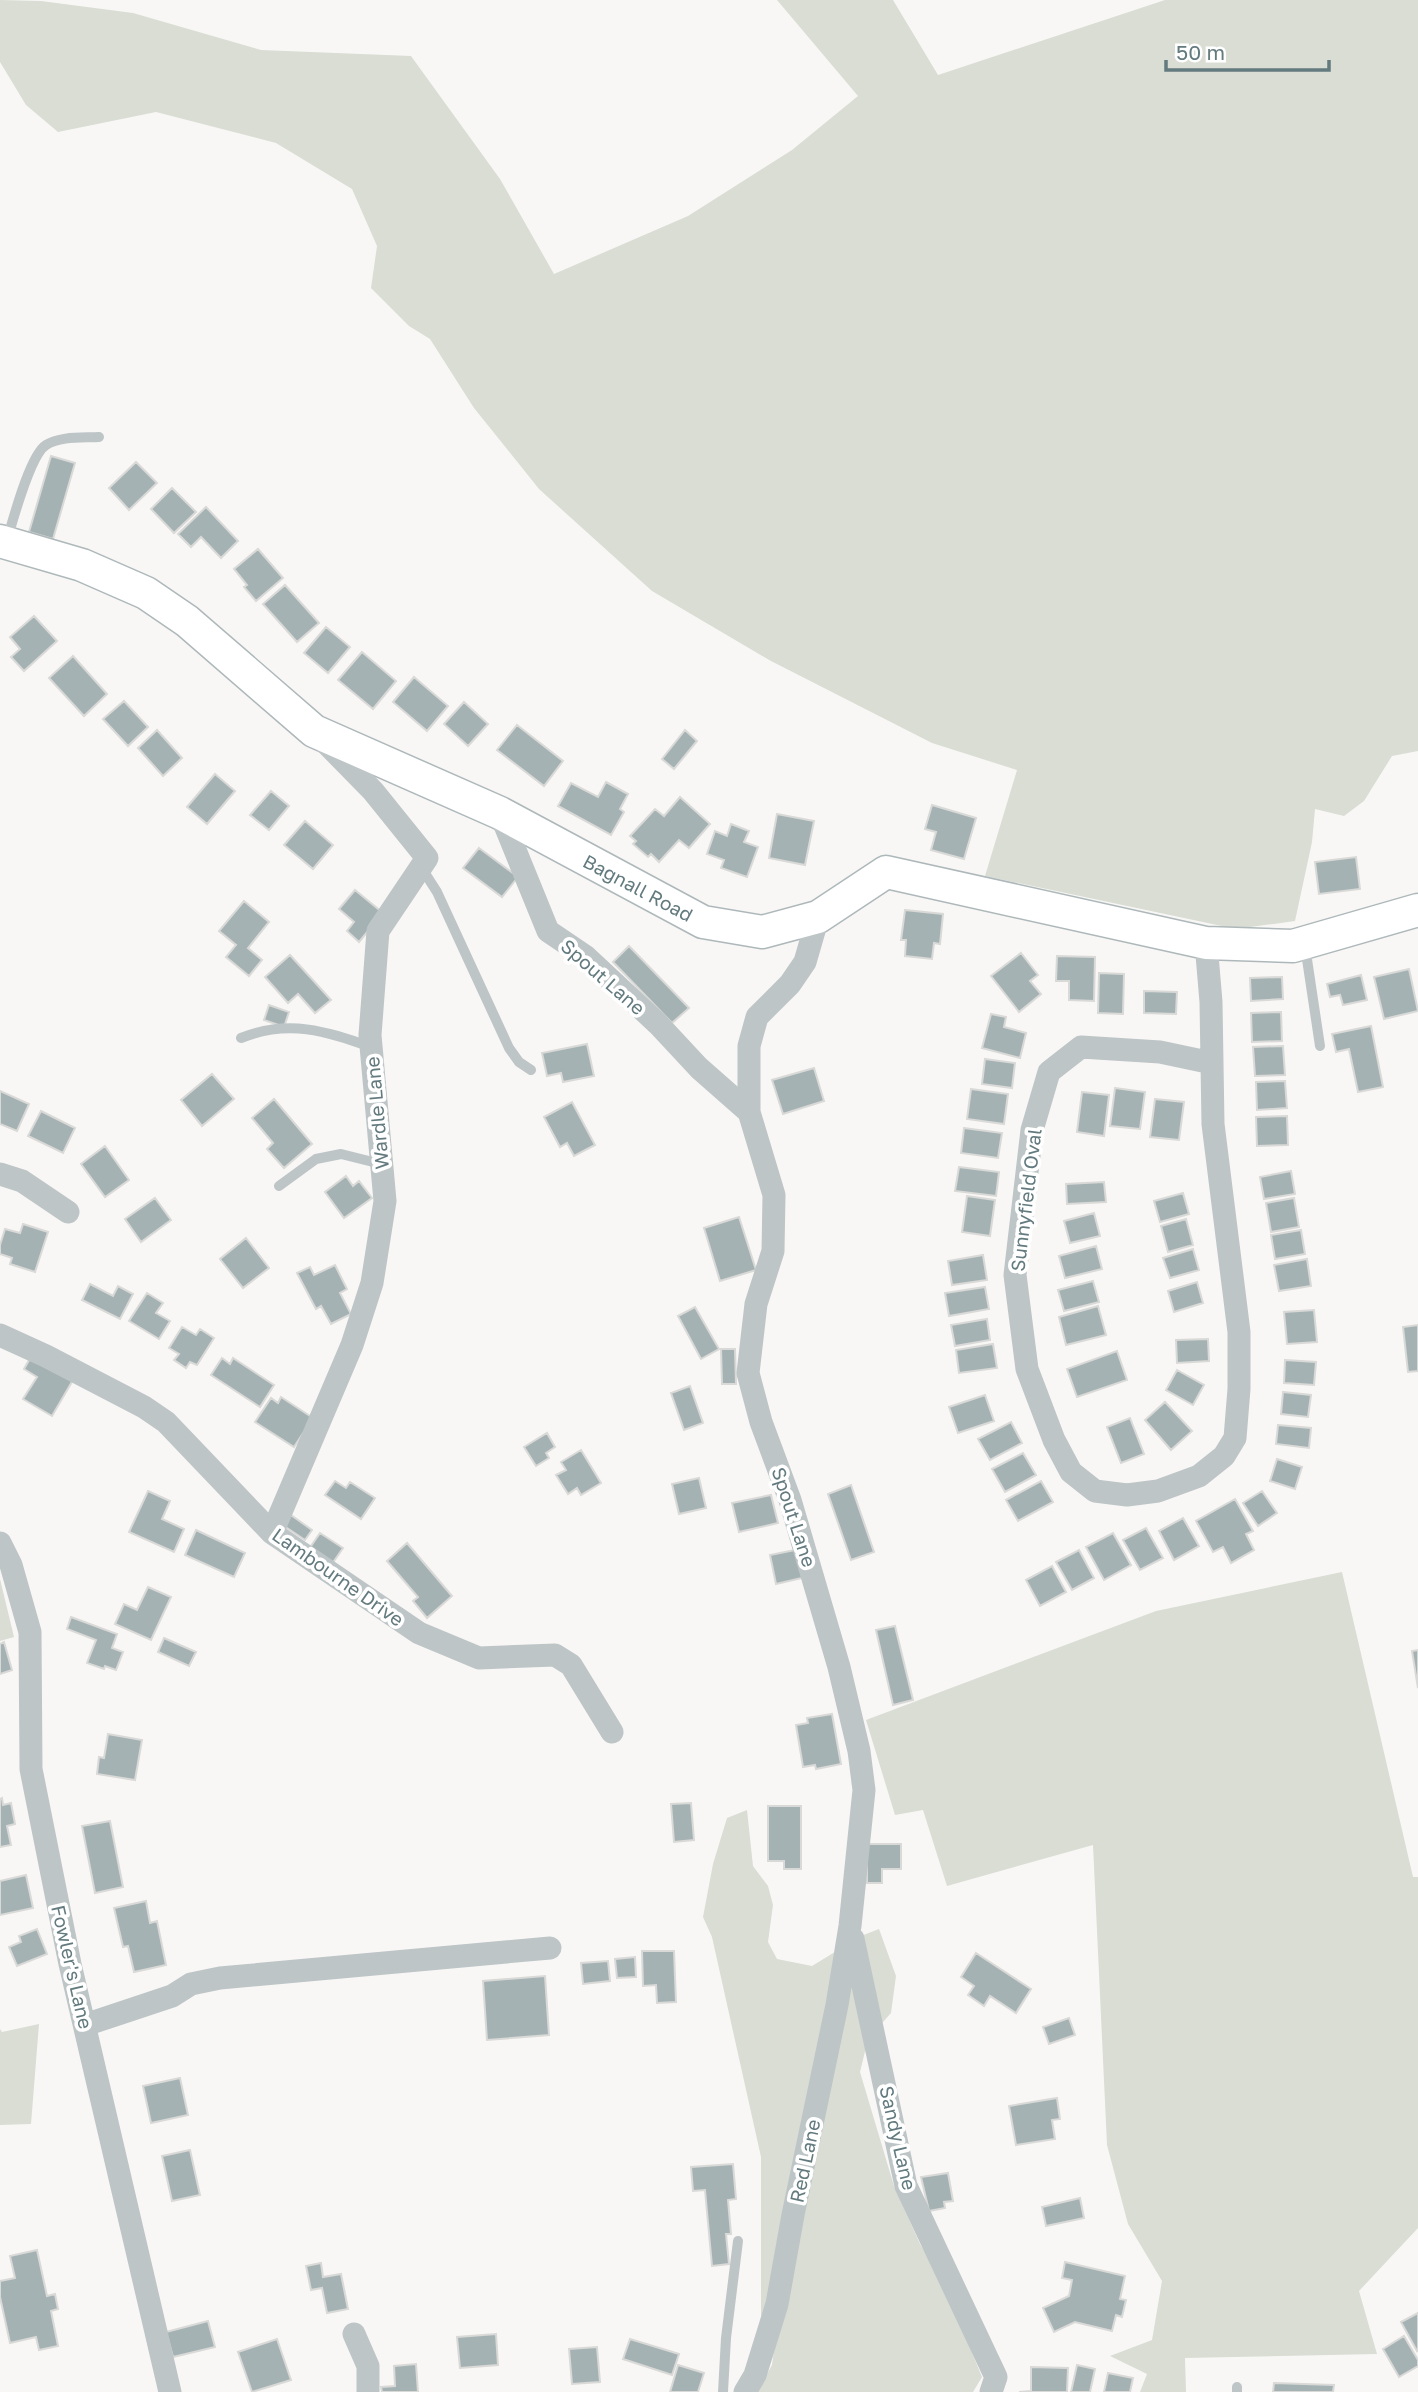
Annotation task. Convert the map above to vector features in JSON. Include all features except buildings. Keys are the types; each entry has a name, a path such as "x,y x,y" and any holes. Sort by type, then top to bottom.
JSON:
{"street":[{"name":"Bagnall Road","path":"3,542 82,565 146,593 187,621 314,731 500,813 703,922 762,932 818,917 886,872 1206,943 1293,946 1418,910"},
{"path":"314,731 373,791 427,858 421,867"},
{"name":"Spout Lane","path":"500,813 548,931 585,956 658,1024 699,1068 749,1112"},
{"name":"Wardle Lane","path":"272,1533 352,1346 372,1283 385,1201 370,1035 379,931 421,867"},
{"name":"Spout Lane","path":"818,917 805,962 790,984 757,1017 749,1046 749,1112 774,1195 773,1251 755,1304 748,1373 761,1422 790,1500 839,1667 859,1751 864,1790 850,1926"},
{"name":"Sunnyfield Oval","path":"1206,943 1211,1002 1212,1063 1213,1124 1239,1332 1239,1389 1235,1438 1224,1456 1199,1476 1148,1492 1127,1495 1095,1491 1071,1472 1054,1440 1027,1369 1015,1275 1036,1118 1049,1072 1081,1047 1160,1052 1212,1063"},
{"path":"0,1174 22,1181 68,1212"},
{"name":"Lambourne Drive","path":"0,1335 119,1394 166,1422 272,1533 419,1633 479,1658 555,1655 571,1665 612,1732"},
{"name":"Fowler's Lane","path":"0,1544 11,1565 30,1632 31,1769 70,1964 169,2391"},
{"name":"Sandy Lane","path":"850,1926 906,2186 993,2385"},
{"name":"Red Lane","path":"745,2392 755,2375 777,2304 793,2215 838,2005 850,1926"},
{"path":"85,2025 172,1996 191,1984 220,1978 550,1948"},
{"path":"355,2334 368,2366 368,2392"}],"lane":[{"path":"3,542 34,460 44,446 56,441 99,437"},
{"path":"421,867 437,892 509,1048 519,1062 531,1070"},
{"path":"1304,943 1320,1046"},
{"path":"242,1038 255,1032 298,1028 329,1033 371,1047"},
{"path":"279,1186 316,1159 341,1154 382,1164"},
{"path":"723,2392 726,2338 738,2241"}],"shaded area":[{"path":"0,0 41,1 133,13 261,50 411,56 500,179 554,274 688,216 792,150 858,96 777,0 893,0 938,75 1165,0 1418,0 1418,751 1392,756 1364,801 1344,816 1315,809 1312,842 1295,921 1236,929 985,876 1017,770 932,743 771,661 652,591 539,489 474,408 430,339 409,326 371,288 377,246 352,189 276,143 156,112 58,132 26,105 0,62"},
{"path":"1342,1572 1413,1877 1418,1877 1418,2228 1359,2291 1377,2354 1185,2358 1186,2392 1140,2392 1147,2374 1110,2356 1152,2340 1162,2281 1128,2224 1107,2145 1093,1845 947,1886 923,1810 895,1815 866,1720 1156,1611"},
{"path":"0,1579 14,1637 0,1641"},
{"path":"747,1810 753,1866 768,1886 773,1905 768,1942 777,1959 812,1966 861,1936 879,1929 896,1976 891,2013 868,2039 860,2072 894,2186 920,2244 941,2278 982,2377 973,2392 757,2392 772,2365 777,2328 761,2315 761,2157 712,1937 703,1917 713,1864 727,1818"},
{"path":"39,2024 31,2124 0,2125 0,2029 2,2032"}]}
